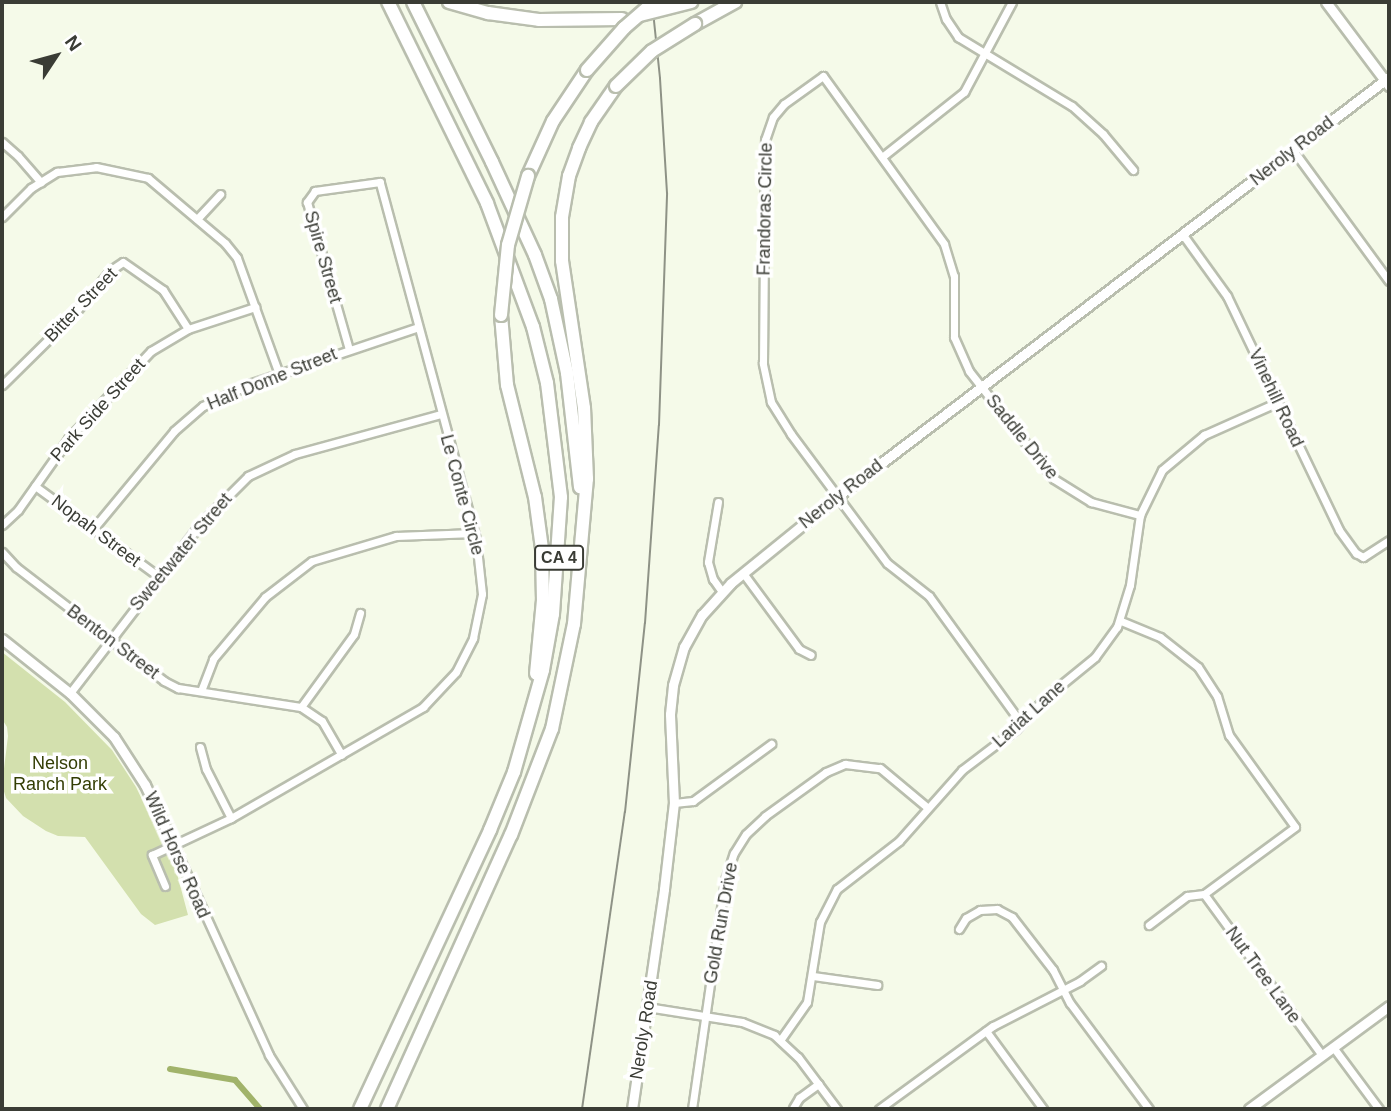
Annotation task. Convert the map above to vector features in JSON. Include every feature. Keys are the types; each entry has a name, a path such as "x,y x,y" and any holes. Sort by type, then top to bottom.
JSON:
{"highway":[{"name":"CA 4","path":"360,1109 490,831 514,772 534,707 553,614 561,497 547,383 533,327 487,203 388,2"},
{"name":"CA 4","path":"387,1109 511,835 552,729 574,624 581,519 571,399 551,299 536,255 413,2"},
{"path":"449,2 488,13 539,20 622,19 691,2"},
{"path":"534,707 543,600 542,549 535,497 507,385 501,315 508,244 528,176 553,121 587,70 624,28 654,2"},
{"path":"581,519 587,479 586,432 562,261 562,217 566,190 579,148 591,122 616,86 652,51 735,2"},
{"path":"394,1109 422,1034"}],"street":[{"path":"940,2 951,28 968,46 1072,106 1104,134 1133,170"},
{"path":"882,157 959,98 1012,2"},
{"path":"1326,2 1388,81"},
{"name":"Frandoras Circle","path":"838,496 778,416 767,392 763,363 765,140 778,110 823,76 944,244 954,276 954,337 967,368 982,388"},
{"name":"Neroly Road","path":"632,1109 674,803 670,706 675,674 693,627 722,592 743,573 838,496 1293,150 1388,81"},
{"path":"2,142 41,182"},
{"path":"1293,150 1389,281"},
{"path":"2,217 41,182 57,172 96,167 148,178 225,243 237,258 279,374"},
{"name":"Le Conte Circle","path":"165,886 152,856 231,818 431,701 465,657 479,614 482,594 481,567 474,533 380,182"},
{"name":"Spire Street","path":"349,349 307,202 315,191 380,182"},
{"path":"197,219 220,194"},
{"name":"Vinehill Road","path":"1183,235 1227,296 1331,517 1356,553 1367,556 1389,541"},
{"name":"Bitter Street","path":"2,385 73,316 111,270 123,262 163,290 188,329"},
{"name":"Park Side Street","path":"2,525 18,510 68,439 151,351 188,329 255,307"},
{"name":"Half Dome Street","path":"93,529 188,416 222,395 418,327"},
{"name":"Saddle Drive","path":"982,388 1054,479 1091,502 1140,515"},
{"name":"Lariat Lane","path":"781,1039 807,1002 820,922 830,899 844,882 899,841 962,771 1095,657 1121,621 1140,515 1151,488 1178,454 1204,435 1278,402"},
{"name":"Sweetwater Street","path":"70,693 158,576 231,491 270,463 327,444 441,414"},
{"name":"Nopah Street","path":"35,486 158,576"},
{"path":"838,496 887,563 929,596 1021,723"},
{"path":"719,502 708,562 713,579 722,592"},
{"path":"201,691 213,659 265,597 312,561 372,540 396,536 474,533"},
{"name":"Benton Street","path":"2,552 16,567 164,681 178,688 301,707"},
{"path":"743,573 799,649 811,655"},
{"path":"342,755 322,721 301,707 354,634 360,613"},
{"path":"1121,621 1160,637 1198,667 1216,696 1229,735 1295,827 1204,894 1187,896 1149,925"},
{"name":"Wild Horse Road","path":"2,639 70,693 97,718 130,757 173,844 264,1045 303,1109"},
{"path":"674,803 693,801 771,744"},
{"path":"200,747 206,769 231,818"},
{"name":"Gold Run Drive","path":"692,1109 728,866 739,843 754,825 826,772 845,764 880,768 928,807"},
{"name":"Nut Tree Lane","path":"1204,894 1322,1055"},
{"path":"959,929 966,918 980,910 1005,912 1018,923 1149,1109"},
{"path":"879,1109 986,1031 1101,966"},
{"path":"813,976 877,985"},
{"path":"1249,1109 1389,1006"},
{"path":"647,1007 756,1026 781,1039 837,1109"},
{"path":"986,1031 1043,1109"},
{"path":"1333,1047 1375,1108"},
{"path":"793,1108 799,1098 818,1084"}],"green space":[{"name":"Nelson Ranch Park","path":"2,652 65,702 112,750 136,787 176,870 188,915 155,925 141,914 85,837 58,836 46,831 23,816 6,798 2,785 8,736 2,719"}],"waterway":[{"path":"170,1069 235,1080 260,1109"}],"railway":[{"path":"582,1109 625,812 645,623 659,425 667,193 652,2"}]}
